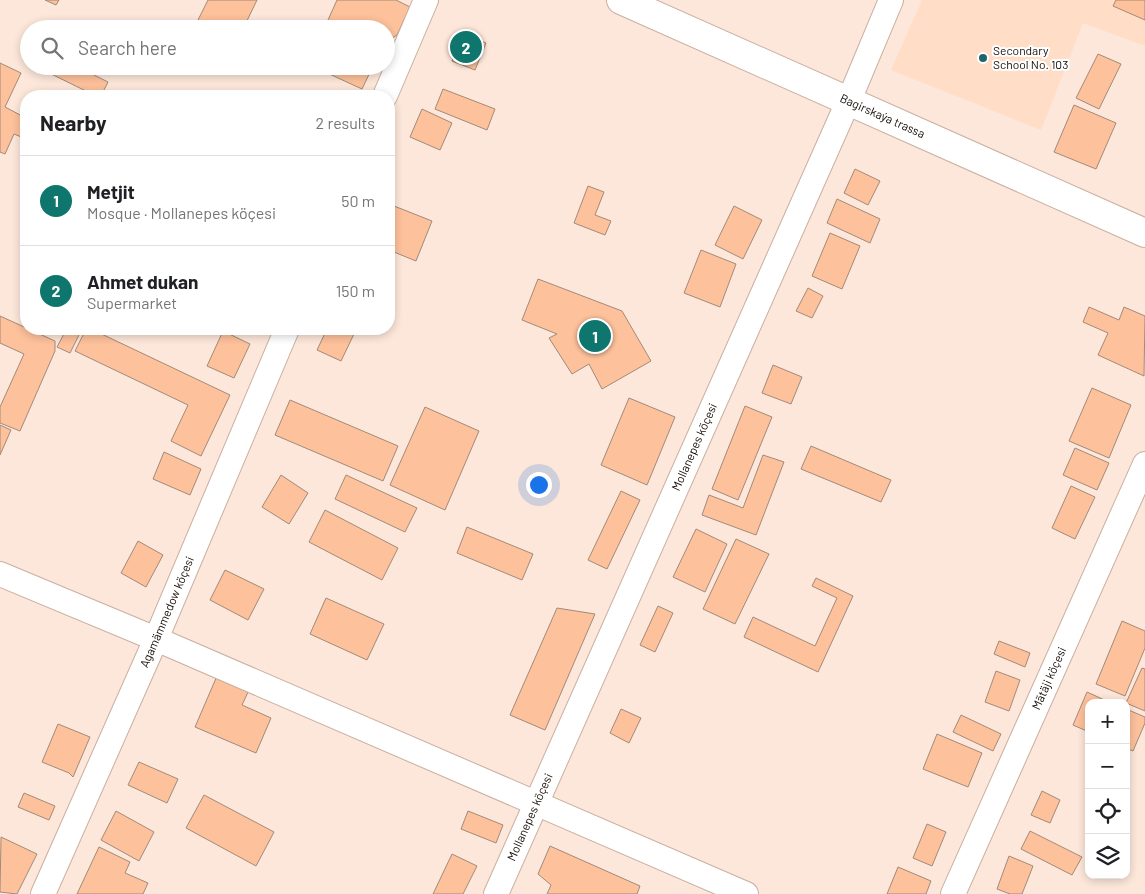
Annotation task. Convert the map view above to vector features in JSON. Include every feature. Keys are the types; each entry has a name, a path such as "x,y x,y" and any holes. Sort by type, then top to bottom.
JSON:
{"street":[{"path":"395,73 426,0"},
{"name":"Bagirskaýa trassa","path":"621,0 1145,212"},
{"name":"Bagirskaýa trassa","path":"665,0 851,93 1145,233"},
{"name":"Mollanepes köçesi","path":"496,894 891,0"},
{"path":"388,90 394,75"},
{"name":"Agamämmedow köçesi","path":"43,894 156,638 284,335"},
{"name":"Mätäji köçesi","path":"953,894 1145,464"},
{"path":"0,574 156,638 746,894"}],"shaded area":[{"name":"Secondary School No. 103","path":"922,0 1145,0 1145,46 1083,23 1041,130 891,70"}],"building":[{"path":"45,0 59,0 56,5"},
{"path":"208,0 257,0 247,20 198,20"},
{"path":"337,0 396,0 410,7 395,36 395,20 328,20"},
{"path":"1116,0 1145,0 1145,20 1113,6"},
{"path":"463,34 486,43 475,70 452,61"},
{"path":"1098,54 1121,64 1099,109 1076,98"},
{"path":"0,63 20,73 20,75 5,107 20,115 20,136 14,134 5,154 0,152"},
{"path":"53,75 94,75 108,82 104,90 84,90"},
{"path":"332,75 369,75 362,89"},
{"path":"443,89 495,109 487,130 435,109"},
{"path":"1074,105 1116,123 1096,169 1054,152"},
{"path":"422,109 452,123 440,150 410,137"},
{"path":"855,169 880,181 868,205 844,193"},
{"path":"588,186 604,192 595,215 611,221 605,235 574,223"},
{"path":"837,199 880,219 870,243 827,223"},
{"path":"395,206 432,221 416,261 395,252"},
{"path":"734,206 762,220 743,259 715,245"},
{"path":"830,233 860,246 842,289 812,276"},
{"path":"701,250 736,264 720,307 684,293"},
{"path":"538,279 622,311 651,361 602,389 589,364 572,374 549,338 557,334 522,320"},
{"path":"808,288 823,296 812,318 796,311"},
{"path":"1089,307 1119,320 1124,307 1145,316 1144,376 1098,355 1108,333 1083,322"},
{"path":"0,316 20,325 20,335 42,335 55,341 55,351 20,431 0,423 0,407 24,354 0,343"},
{"path":"63,335 79,335 70,353 57,347"},
{"path":"83,335 104,335 230,395 201,456 171,441 188,405 75,351"},
{"path":"221,335 231,335 250,344 234,378 207,366"},
{"path":"324,335 354,335 341,361 317,350"},
{"path":"773,365 802,377 791,404 762,393"},
{"path":"1092,388 1131,405 1109,458 1069,441"},
{"path":"629,398 675,417 647,485 601,465"},
{"path":"290,400 398,446 383,481 275,435"},
{"path":"745,406 772,417 738,500 712,489"},
{"path":"425,407 479,431 445,510 390,485"},
{"path":"0,425 11,430 0,455"},
{"path":"811,446 891,480 881,502 801,469"},
{"path":"1075,448 1109,463 1097,490 1063,475"},
{"path":"164,452 201,469 190,495 153,479"},
{"path":"763,455 784,462 756,535 702,515 709,495 743,508"},
{"path":"281,475 308,493 289,524 262,507"},
{"path":"346,475 417,508 405,532 335,499"},
{"path":"1071,486 1095,497 1075,539 1052,528"},
{"path":"621,491 640,500 607,569 588,560"},
{"path":"325,510 398,548 382,580 309,542"},
{"path":"467,527 533,554 522,580 457,553"},
{"path":"696,529 727,544 705,592 673,577"},
{"path":"736,539 769,554 735,624 703,609"},
{"path":"138,541 163,555 146,587 121,573"},
{"path":"225,570 264,589 248,620 210,600"},
{"path":"816,578 853,596 818,672 744,637 753,617 815,646 837,598 812,586"},
{"path":"326,598 384,624 367,660 310,634"},
{"path":"658,606 673,613 655,652 640,645"},
{"path":"557,608 595,614 545,730 510,715"},
{"path":"1122,621 1145,631 1145,648 1125,696 1096,684"},
{"path":"999,641 1030,653 1025,667 994,654"},
{"path":"1142,668 1145,669 1145,711 1130,705 1130,699 1128,699"},
{"path":"996,671 1020,680 1009,711 985,702"},
{"path":"217,676 249,690 242,705 271,718 256,753 195,727"},
{"path":"1087,692 1102,699 1085,699 1085,730 1073,725"},
{"path":"621,709 641,718 629,743 610,733"},
{"path":"1130,711 1145,717 1145,723 1133,751 1130,750"},
{"path":"961,715 1001,734 993,751 953,732"},
{"path":"58,724 90,737 73,777 69,773 42,762"},
{"path":"937,734 982,753 968,787 923,769"},
{"path":"139,762 178,779 167,803 128,785"},
{"path":"1042,791 1060,800 1050,823 1031,815"},
{"path":"24,793 55,806 49,820 18,807"},
{"path":"204,795 274,832 256,866 186,828"},
{"path":"116,811 154,832 139,861 101,840"},
{"path":"468,811 503,825 496,843 461,829"},
{"path":"927,824 946,832 932,866 913,858"},
{"path":"1030,831 1082,857 1072,875 1021,849"},
{"path":"1,837 37,854 17,894 0,892"},
{"path":"550,846 640,886 637,894 547,894 551,885 538,874"},
{"path":"99,847 130,862 125,873 148,883 143,894 77,894"},
{"path":"452,854 477,866 463,894 433,894"},
{"path":"1009,856 1033,866 1022,894 1010,894 997,889"},
{"path":"898,867 931,881 926,894 887,894"}],"place":[{"name":"Ahmet dukan","path":"466,47"},
{"name":"Secondary School No. 103","path":"983,58"},
{"name":"Metjit","path":"595,336"}]}
